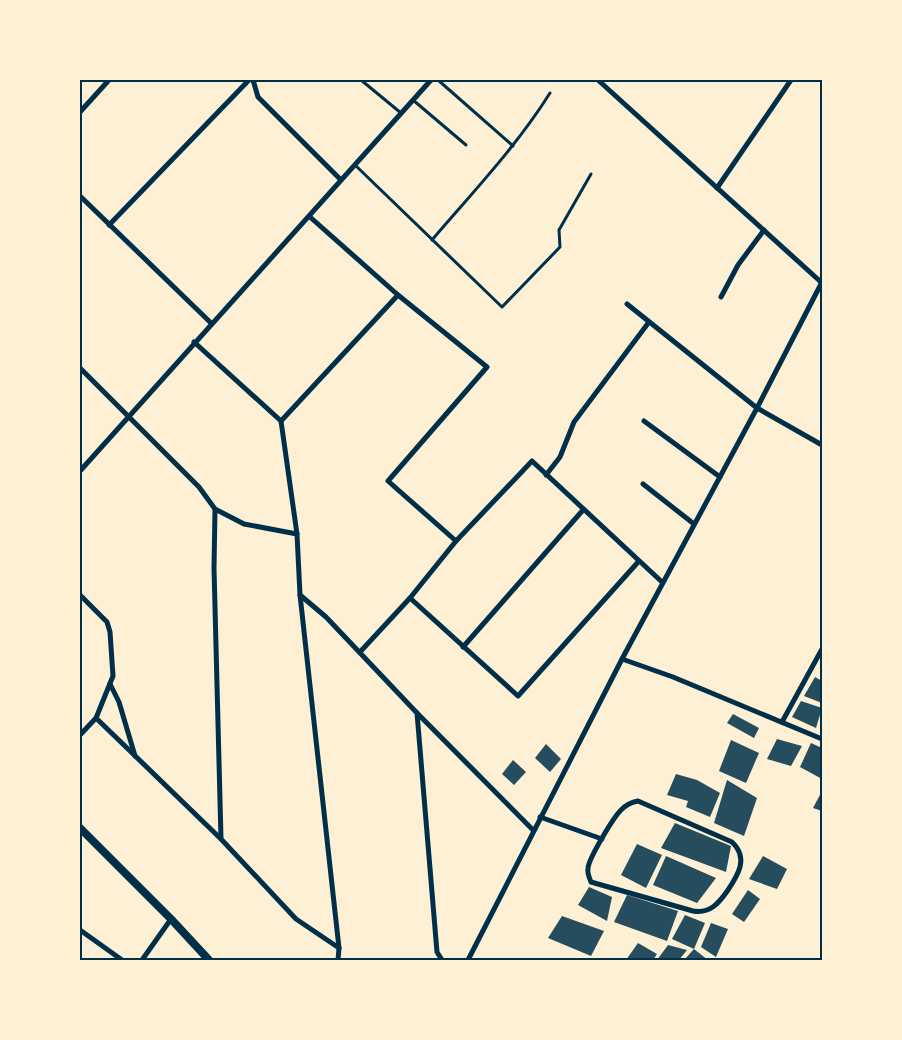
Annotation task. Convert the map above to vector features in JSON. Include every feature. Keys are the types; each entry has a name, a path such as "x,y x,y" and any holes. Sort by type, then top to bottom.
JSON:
{"main road":[{"path":"80,828 209,960"}],"street":[{"path":"80,112 109,80"},
{"path":"110,225 251,80 258,97 340,180"},
{"path":"80,471 431,80"},
{"path":"468,960 662,582 757,408 822,282 598,80"},
{"path":"717,188 791,80"},
{"path":"80,196 212,323"},
{"path":"310,217 398,295 487,367 388,481 456,541"},
{"path":"721,297 738,265 764,230"},
{"path":"281,421 398,295"},
{"path":"627,304 757,408 822,445"},
{"path":"546,475 560,457 574,422 649,322"},
{"path":"194,342 281,421 297,534 300,596 339,948 338,960"},
{"path":"80,368 200,487 215,509 244,524 297,534"},
{"path":"644,421 720,477"},
{"path":"360,652 410,598 456,541 532,461 662,582"},
{"path":"643,484 694,524"},
{"path":"215,509 214,568 221,839"},
{"path":"463,647 583,510"},
{"path":"410,598 518,696 639,561"},
{"path":"80,595 107,622 110,632 113,676 96,718 80,735"},
{"path":"300,596 326,617 533,830"},
{"path":"782,722 822,649"},
{"path":"622,659 673,677 822,739"},
{"path":"110,684 119,702 136,757"},
{"path":"417,713 437,952 442,960"},
{"path":"96,718 221,839 296,919 339,948"},
{"path":"633,801 638,801 732,842 740,854 740,871 719,902 707,911 693,911 591,882 588,866 602,838 620,811 633,801"},
{"path":"540,817 602,838"},
{"path":"142,960 171,919"},
{"path":"80,930 122,960"}],"lane":[{"path":"361,80 401,113"},
{"path":"438,80 513,146"},
{"path":"432,240 529,127 550,93"},
{"path":"413,100 466,145"},
{"path":"355,165 502,307 560,247 559,230 591,174"}],"building":[{"path":"815,677 822,681 822,703 804,696"},
{"path":"801,701 822,708 816,728 792,717"},
{"path":"733,714 759,728 754,738 727,723"},
{"path":"777,739 802,746 791,766 767,759"},
{"path":"731,740 759,753 746,783 719,771"},
{"path":"811,743 822,748 822,779 800,767"},
{"path":"546,744 561,759 550,772 535,758"},
{"path":"513,760 526,772 514,785 502,774"},
{"path":"676,774 697,780 720,793 710,817 686,807 688,801 667,795"},
{"path":"727,780 757,798 744,836 714,823"},
{"path":"822,791 822,811 813,808"},
{"path":"675,823 731,846 726,872 661,848"},
{"path":"637,844 662,855 646,888 621,875"},
{"path":"666,856 716,878 697,903 653,885"},
{"path":"763,856 787,869 777,889 749,879"},
{"path":"589,887 612,897 607,921 578,905"},
{"path":"748,890 760,899 744,922 732,914"},
{"path":"627,895 678,911 667,941 614,922"},
{"path":"685,915 705,923 694,949 672,939"},
{"path":"562,916 604,931 591,956 548,938"},
{"path":"711,923 728,929 716,957 701,947"},
{"path":"638,943 657,954 653,960 626,960"},
{"path":"668,945 687,950 679,960 657,960"},
{"path":"694,949 708,960 684,960"}]}
